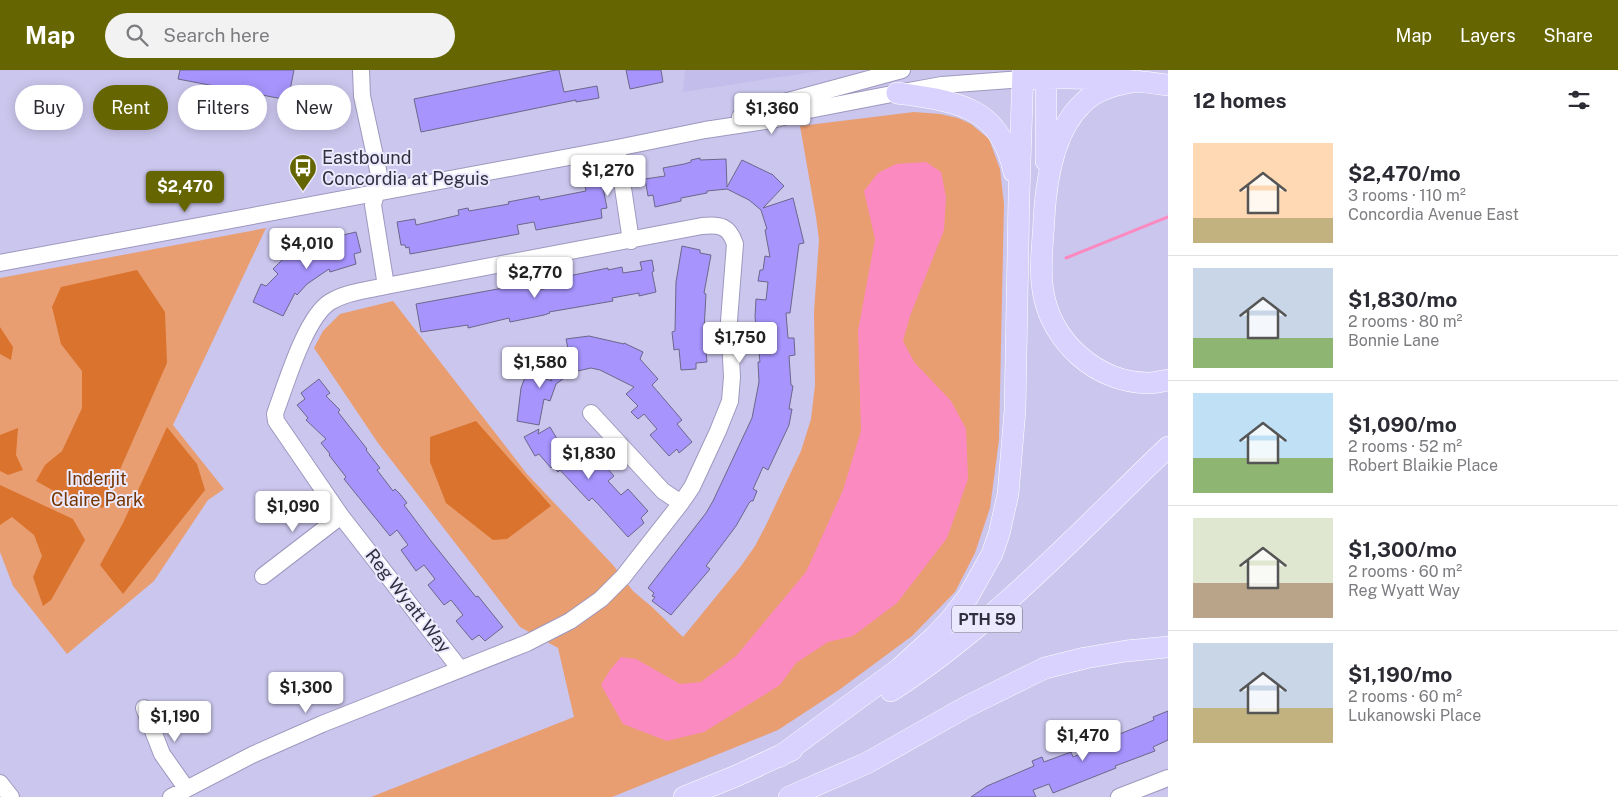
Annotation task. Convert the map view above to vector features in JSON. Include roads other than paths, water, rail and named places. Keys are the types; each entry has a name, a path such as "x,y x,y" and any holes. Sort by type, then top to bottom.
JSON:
{"main road":[{"path":"779,757 900,668 933,638 968,597 992,554 1007,501 1015,410 1023,74 1138,80 1168,85"},
{"path":"1046,74 1046,189 1041,273 1046,305 1052,322 1063,340 1094,367 1112,376 1130,381 1149,383 1165,381"},
{"path":"1046,189 1053,159 1062,133 1083,103 1106,88 1138,80"},
{"path":"897,93 949,102 967,108 988,121 1004,143 1019,194"},
{"name":"PTH 59","path":"684,797 779,757 850,718 904,683 986,619 1057,554 1168,447"},
{"path":"789,797 867,763 966,707 1044,668 1093,656 1168,647"}],"street":[{"path":"361,70 362,96 380,179 373,205 386,286"},
{"path":"705,130 773,105 902,70"},
{"path":"0,263 377,194 705,130 772,120 809,110 897,93 1023,74"},
{"path":"617,148 631,240"},
{"name":"Reg Wyatt Way","path":"171,797 261,751 527,643 570,621 600,599 623,577 681,503 705,460 730,401 732,377 729,321 735,244 732,234 723,227 711,225 349,294 330,302 316,315 304,339 275,414 278,427 341,516 460,669"},
{"path":"591,413 663,491 681,503"},
{"path":"263,576 341,516"},
{"path":"144,708 162,754 186,788"},
{"path":"1119,797 1168,778"},
{"path":"0,782 11,797"}],"waterway":[{"path":"1066,258 1168,217"}],"place":[{"name":"Eastbound Concordia at Peguis","path":"303,192"}],"park label":[{"name":"Inderjit Claire Park","path":"97,489"}]}
